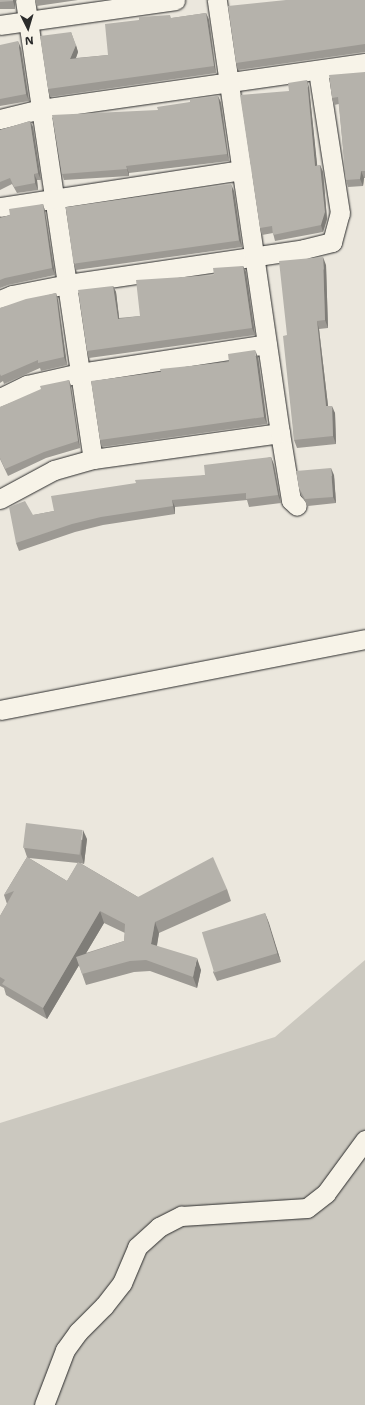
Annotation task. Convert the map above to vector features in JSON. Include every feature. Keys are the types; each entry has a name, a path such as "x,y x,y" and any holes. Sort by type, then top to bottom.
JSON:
{"street":[{"path":"25,0 93,459"},
{"path":"0,25 28,19 174,0"},
{"path":"217,0 256,256 280,433 291,500 297,506"},
{"path":"0,119 41,109 229,84 365,63"},
{"path":"0,300 12,295 68,284 304,250 332,242 340,213 318,71"},
{"path":"0,207 54,197 242,170"},
{"path":"0,398 27,385 80,373 267,344"},
{"path":"0,499 54,470 93,459 280,433"},
{"path":"0,710 365,639"},
{"path":"44,1405 65,1350 78,1332 104,1306 122,1283 136,1247 159,1227 181,1216 307,1208 326,1193 365,1140"}],"shaded area":[{"path":"365,960 365,1405 0,1405 0,1123 275,1037"}],"building":[{"path":"0,0 13,0 13,1 0,2"},
{"path":"286,0 365,0 365,44 236,63 228,6"},
{"path":"206,13 214,66 48,89 40,36 71,32 76,45 70,59 108,55 105,24 139,20 139,17 170,15 171,18"},
{"path":"18,41 26,94 0,99 0,45"},
{"path":"365,72 365,171 361,171 360,179 346,180 338,97 332,98 329,75"},
{"path":"307,80 315,166 320,165 325,212 321,225 273,235 272,226 260,228 240,95 289,91 288,83"},
{"path":"218,96 227,154 126,166 127,169 62,174 52,115 158,110 157,107 190,102 190,99"},
{"path":"30,121 38,173 34,174 35,183 14,187 10,178 0,182 0,130"},
{"path":"231,184 239,240 74,264 66,207"},
{"path":"43,204 52,268 0,280 0,218 10,215 9,209"},
{"path":"323,257 325,320 317,321 326,406 332,406 333,436 294,440 283,336 287,335 279,261"},
{"path":"243,266 252,328 87,351 78,290 113,286 118,319 140,316 136,280 214,275 213,268"},
{"path":"56,293 64,357 38,363 38,360 1,376 0,308 26,299"},
{"path":"255,350 264,417 100,440 91,381 161,372 160,369 229,362 228,354"},
{"path":"69,380 78,441 44,452 5,469 0,458 0,407 41,389 40,386"},
{"path":"271,457 278,495 246,499 246,493 172,500 173,506 101,517 72,524 16,543 9,507 25,501 33,515 54,511 51,496 136,483 135,480 205,475 204,465"},
{"path":"331,468 333,497 305,499 299,488 296,471"},
{"path":"26,823 83,830 80,855 23,848"},
{"path":"27,857 67,881 78,862 138,897 213,857 227,889 155,922 151,944 197,958 193,977 146,960 130,961 82,974 76,957 124,941 125,924 100,911 43,1008 2,984 5,980 0,977 0,916 14,891 4,895"},
{"path":"265,913 277,953 214,972 202,932"}]}
